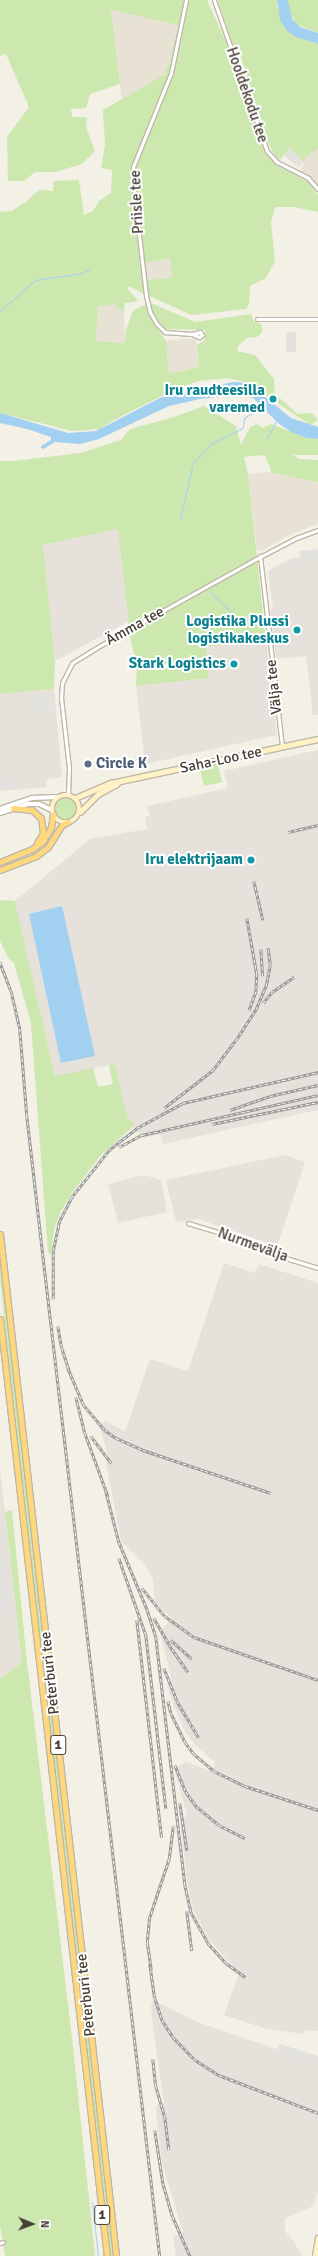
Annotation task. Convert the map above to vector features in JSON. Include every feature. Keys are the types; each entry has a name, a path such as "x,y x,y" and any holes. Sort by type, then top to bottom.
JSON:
{"highway":[{"path":"13,808 32,810 41,818 43,833 32,850"},
{"path":"0,862 32,850 47,837 53,812"},
{"path":"0,870 36,856 48,847 61,826 68,822"},
{"name":"Peterburi tee","path":"0,1234 116,2256"},
{"name":"Peterburi tee","path":"0,1319 107,2256"}],"main road":[{"name":"Saha-Loo tee","path":"75,798 111,783 318,739"},
{"name":"Saha-Loo tee","path":"80,812 98,794 124,781"},
{"path":"68,795 75,798 79,805 80,812 75,819 68,822 59,821 53,812 54,803 58,797 68,795"},
{"path":"315,2256 318,2238"}],"street":[{"name":"Priisle tee","path":"186,0 170,73 133,167 133,173 146,296 150,312 156,323 165,332 192,334"},
{"name":"Hooldekodu tee","path":"214,0 267,151 277,162 308,178 318,189"},
{"path":"257,319 318,318"},
{"name":"Ämma tee","path":"68,795 69,768 62,683 72,663 260,556 296,538 318,530"},
{"name":"Välja tee","path":"260,556 282,747"},
{"path":"0,809 32,798 58,797"},
{"path":"0,813 13,808 35,804 53,812"},
{"name":"Nurmevälja","path":"188,1223 225,1234 279,1256 318,1268"}],"shaded area":[{"path":"111,10 178,25 170,60 164,75 122,100"},
{"path":"290,148 303,162 300,168 286,158 285,154"},
{"path":"318,149 318,185 310,176 301,172 306,156"},
{"path":"170,258 172,277 148,280 146,263"},
{"path":"113,304 124,312 125,343 96,341 98,307"},
{"path":"286,332 296,332 296,352 286,352"},
{"path":"196,339 199,366 184,371 169,373 166,341"},
{"path":"267,472 318,482 318,524 291,534 263,550 257,550 248,474"},
{"path":"118,529 129,621 55,661 43,545"},
{"path":"318,549 318,559 283,563 292,558 300,557 299,551"},
{"path":"318,559 318,715 313,715 306,656 276,659 270,609 273,609 268,571 283,563"},
{"path":"266,640 277,735 145,764 136,686 209,678 206,647"},
{"path":"54,689 62,777 46,779 47,787 0,791 0,694"},
{"path":"50,693 52,711 33,713 31,695"},
{"path":"318,750 318,1110 163,1144 160,1134 143,1138 128,1118 115,1064 55,1076 15,901 90,839 147,829 145,817 150,816 147,806 228,788 224,771"},
{"path":"10,776 16,787 0,789 0,777"},
{"path":"285,1155 305,1162 277,1246 198,1219 176,1222 166,1180"},
{"path":"144,1175 161,1180 167,1212 118,1223 108,1184"},
{"path":"224,1263 255,1273 259,1264 318,1283 318,2031 306,2030 304,2034 267,2029 224,2015 240,1970 234,1968 207,1937 193,1909 187,1881 180,1819 187,1815 174,1768 186,1762 209,1770 214,1767 215,1762 196,1746 185,1732 174,1706 167,1685 172,1682 160,1632 172,1618 155,1603 153,1579 145,1565 121,1541 106,1463 109,1459 100,1427 105,1420 125,1432 150,1359 188,1371"},
{"path":"0,1468 22,1662 0,1679"},
{"path":"0,1506 12,1616 2,1617 0,1595"},
{"path":"153,2000 197,2022 318,2063 318,2192 313,2206 285,2218 285,2231 293,2240 302,2256 176,2256 173,2237 183,2232 162,2163 156,2111 157,2105 164,2103 153,2028 151,2005"},
{"path":"280,2044 318,2056 318,2065 277,2051"}],"green space":[{"path":"0,0 207,0 226,42 264,151 274,163 308,182 318,195 318,212 294,207 275,207 271,222 275,261 266,278 250,286 249,304 246,309 191,315 128,286 127,288 138,301 125,303 124,312 113,304 98,307 96,341 125,343 126,330 133,311 146,304 151,319 166,341 169,373 184,371 199,366 197,345 205,340 205,330 166,329 154,318 149,302 195,322 251,314 254,322 261,324 263,331 257,337 247,338 239,345 237,351 255,355 274,379 275,394 298,414 311,413 317,418 317,421 310,425 248,383 228,378 198,381 168,393 114,420 100,429 72,431 0,413 0,212 12,211 27,201 39,190 53,191 54,181 79,180 84,215 93,211 99,201 111,193 112,170 101,168 105,146 103,110 164,75 170,60 178,25 111,10 120,84 90,94 86,108 71,109 72,117 85,117 87,119 86,127 95,151 82,164 55,172 35,172 24,181 8,181 7,137 29,107 6,54 0,56","holes":["170,258 172,277 148,280 146,263"]},
{"path":"218,0 277,0 277,7 305,40 318,44 318,149 306,156 304,163 290,148 280,160 275,156 269,145 239,51 232,43"},
{"path":"288,0 318,0 318,33 296,24 289,11"},
{"path":"204,406 236,426 241,445 250,427 257,424 263,428 271,424 307,438 318,439 318,455 293,455 299,459 318,460 318,482 272,473 265,455 244,457 248,474 266,640 206,647 209,678 136,686 137,662 131,643 118,529 43,545 55,661 54,689 0,694 0,461 14,461 80,453 121,440 130,429 174,417"},
{"path":"218,764 222,782 204,786 200,770 203,766"},
{"path":"66,797 74,801 78,809 74,817 66,821 58,817 54,809 58,801"},
{"path":"0,900 15,901 55,1076 93,1068 98,1087 113,1084 109,1065 115,1064 128,1118 135,1125 101,1155 74,1190 61,1211 54,1229 51,1255 48,1253 31,1023 14,963 9,959 0,941"},
{"path":"0,1260 113,2256 111,2256 101,2173 0,1280"},
{"path":"12,1510 26,1653 72,2038 95,2256 5,2256 0,2226 0,1679 22,1662 5,1512"}],"water":[{"path":"277,0 288,0 292,19 300,27 318,33 318,44 296,37 287,31 280,20"},
{"path":"233,382 248,383 291,418 318,427 318,439 307,438 291,432 278,423 253,398 239,394 200,399 169,406 99,439 80,444 55,442 43,449 41,446 51,440 51,437 27,429 0,423 0,413 68,433 96,431 162,397"},
{"path":"62,906 95,1056 61,1063 29,914"}],"waterway":[{"path":"0,311 35,280 82,273 90,269"},
{"path":"180,519 193,463 212,443 243,427 244,418 252,413 251,409 259,404"},
{"path":"267,438 276,421"},
{"path":"210,592 241,622 262,614"},
{"path":"92,2202 98,2256"}],"railway":[{"path":"288,832 318,825"},
{"path":"254,881 263,920"},
{"path":"247,918 257,974 256,992 249,1011"},
{"path":"164,1108 213,1070 236,1040 256,1009 266,986 270,965 268,948"},
{"path":"261,949 263,976"},
{"path":"0,962 12,994 20,1029 27,1116 160,2256"},
{"path":"263,1003 272,992 294,977"},
{"path":"53,1299 53,1251 59,1222 71,1198 109,1150 137,1128 183,1103 318,1072"},
{"path":"230,1110 270,1096 318,1085"},
{"path":"119,1147 142,1135 318,1095"},
{"path":"212,1124 318,1102"},
{"path":"58,1326 62,1348 70,1372"},
{"path":"68,1368 83,1404 105,1430 116,1438 143,1450 271,1493"},
{"path":"76,1397 85,1433 108,1496"},
{"path":"91,1436 111,1463"},
{"path":"106,1491 119,1542 147,1609 156,1637 185,1885 191,1912 208,1943 226,1963 245,1977"},
{"path":"119,1558 146,1635 166,1809"},
{"path":"142,1588 165,1616 194,1637 318,1680"},
{"path":"154,1618 172,1649 188,1672"},
{"path":"137,1620 162,1838"},
{"path":"171,1640 192,1659"},
{"path":"164,1668 177,1701 199,1738"},
{"path":"168,1701 171,1713 185,1742 194,1754 214,1771 245,1786 318,1810"},
{"path":"175,1765 186,1792 197,1807 219,1825 245,1838"},
{"path":"180,1803 187,1850"},
{"path":"151,1970 147,1943 149,1919 169,1859 173,1826"},
{"path":"187,1911 192,1951"},
{"path":"150,1964 155,1998 162,2020 173,2037 194,2059 219,2075 318,2113"},
{"path":"153,2059 156,2086 165,2117 169,2150"},
{"path":"155,2130 163,2183 173,2217 190,2256"}],"place":[{"name":"Iru raudteesilla varemed","path":"273,399"},
{"name":"Logistika Plussi logistikakeskus","path":"297,630"},
{"name":"Stark Logistics","path":"234,664"},
{"name":"Circle K","path":"88,764"},
{"name":"Iru elektrijaam","path":"251,860"}]}
